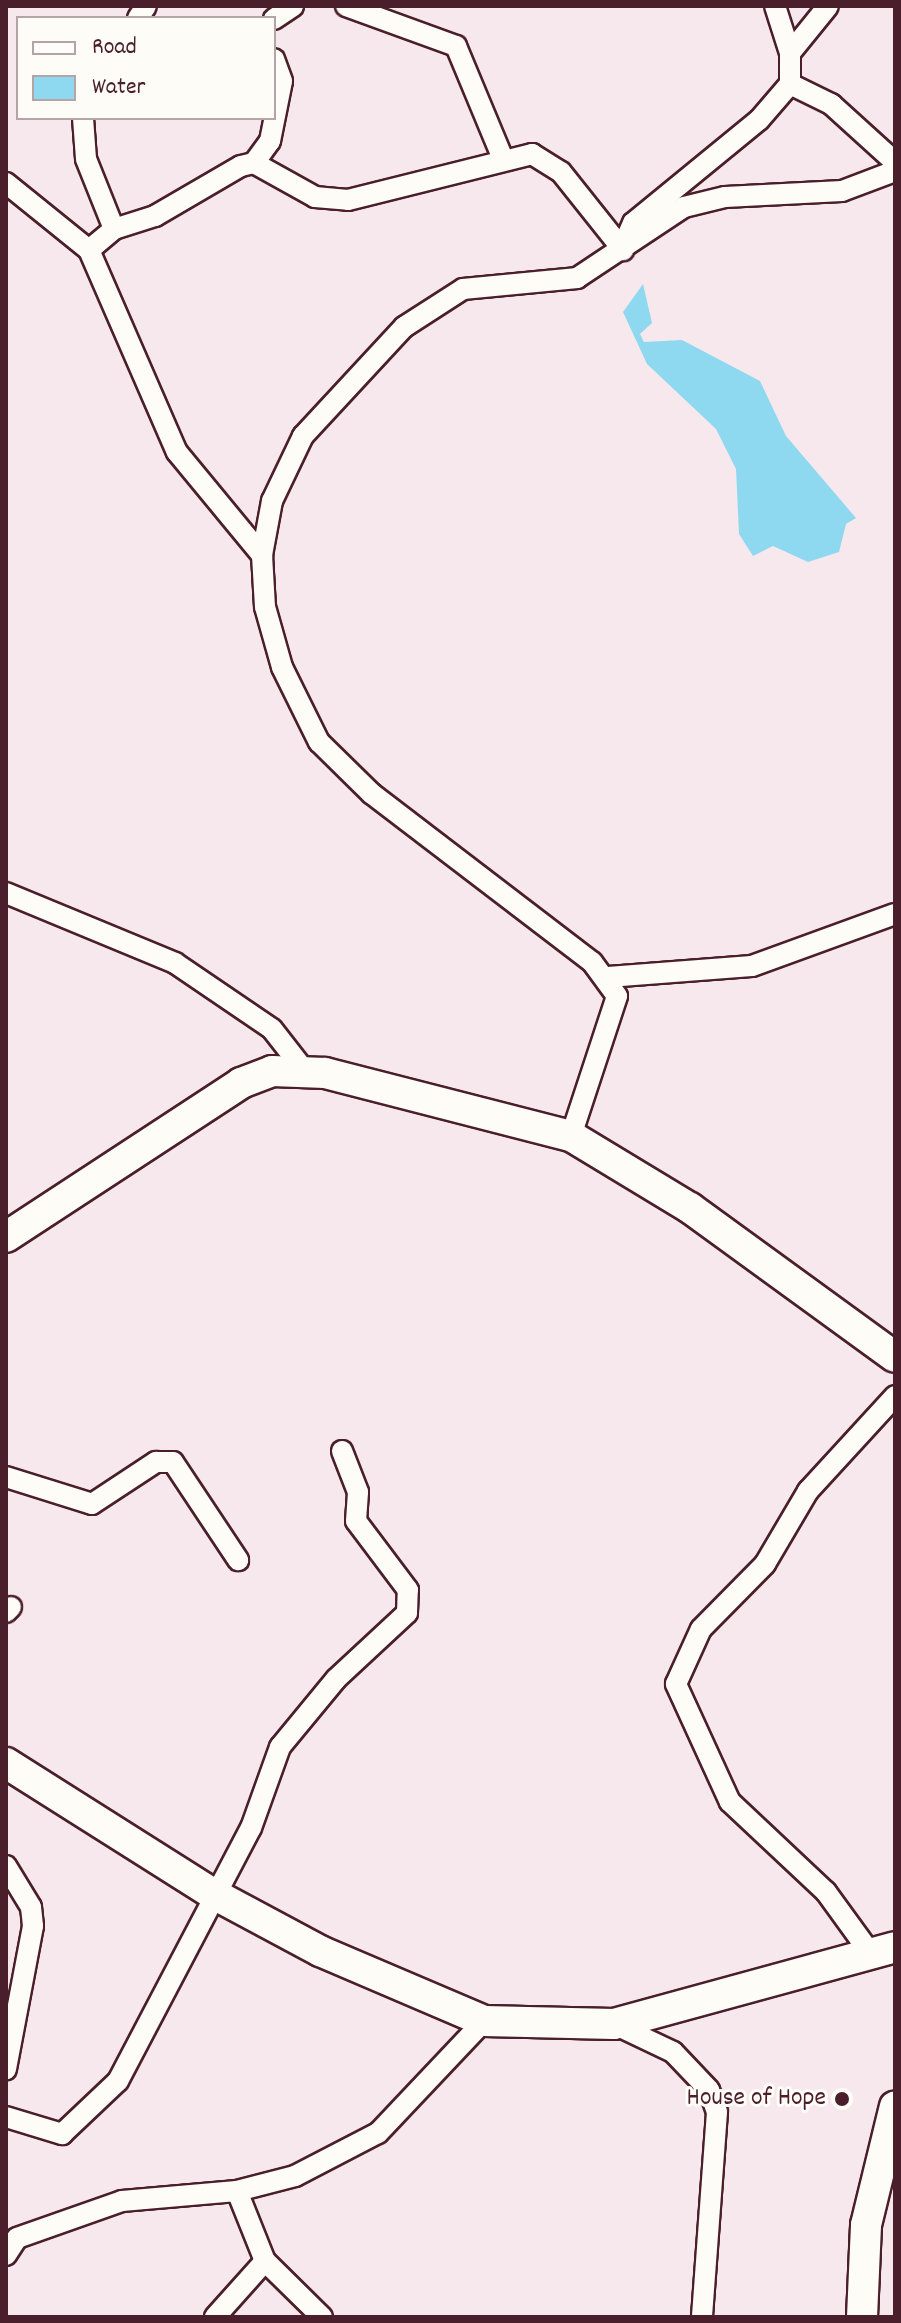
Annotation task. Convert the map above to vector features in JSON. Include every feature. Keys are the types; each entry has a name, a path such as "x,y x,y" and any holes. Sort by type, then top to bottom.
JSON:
{"street":[{"path":"276,18 293,6"},
{"path":"346,6 456,46 503,159"},
{"path":"623,250 633,223 790,84 790,53 775,6"},
{"path":"790,53 828,6"},
{"path":"276,64 282,81 276,111"},
{"path":"790,84 831,104 895,162"},
{"path":"83,120 86,159 114,229"},
{"path":"89,250 114,229 155,216 254,163 270,141 274,120"},
{"path":"254,163 315,197 348,200 503,159 547,160 623,250"},
{"path":"571,1136 616,1016 608,977 372,794 319,742 272,639 262,555 286,461 404,327 463,289 560,283 623,250 684,207 725,197 842,191 895,171"},
{"path":"6,183 89,250 177,452 262,555"},
{"path":"6,893 175,963 272,1029 304,1070"},
{"path":"608,977 752,966 895,914"},
{"path":"12,1226 241,1083 272,1071 304,1070 571,1136 690,1208 895,1357"},
{"path":"6,1763 212,1893 320,1951 484,2021 614,2024 883,1950 730,1802 676,1684 701,1629 765,1564 808,1491 895,1396"},
{"path":"6,2117 62,2134 109,2091 212,1893 251,1828 280,1747 336,1679 407,1613 411,1600 360,1531 358,1492 342,1451"},
{"path":"6,1477 92,1504 156,1462 173,1462 238,1560"},
{"path":"6,1866 27,1898 33,1926 6,2069"},
{"path":"6,2255 17,2238 122,2201 237,2191 295,2176 378,2133 484,2021"},
{"path":"614,2024 673,2052 709,2090 717,2112 701,2316"},
{"path":"862,2317 866,2225 895,2106"},
{"path":"237,2191 265,2261 322,2317"},
{"path":"215,2317 265,2261"}],"water":[{"path":"643,284 652,323 640,334 644,342 682,340 760,381 786,436 856,518 846,524 839,552 808,562 773,546 753,556 739,534 736,469 716,429 647,364 623,312"}],"place":[{"name":"House of Hope","path":"842,2099"}]}
